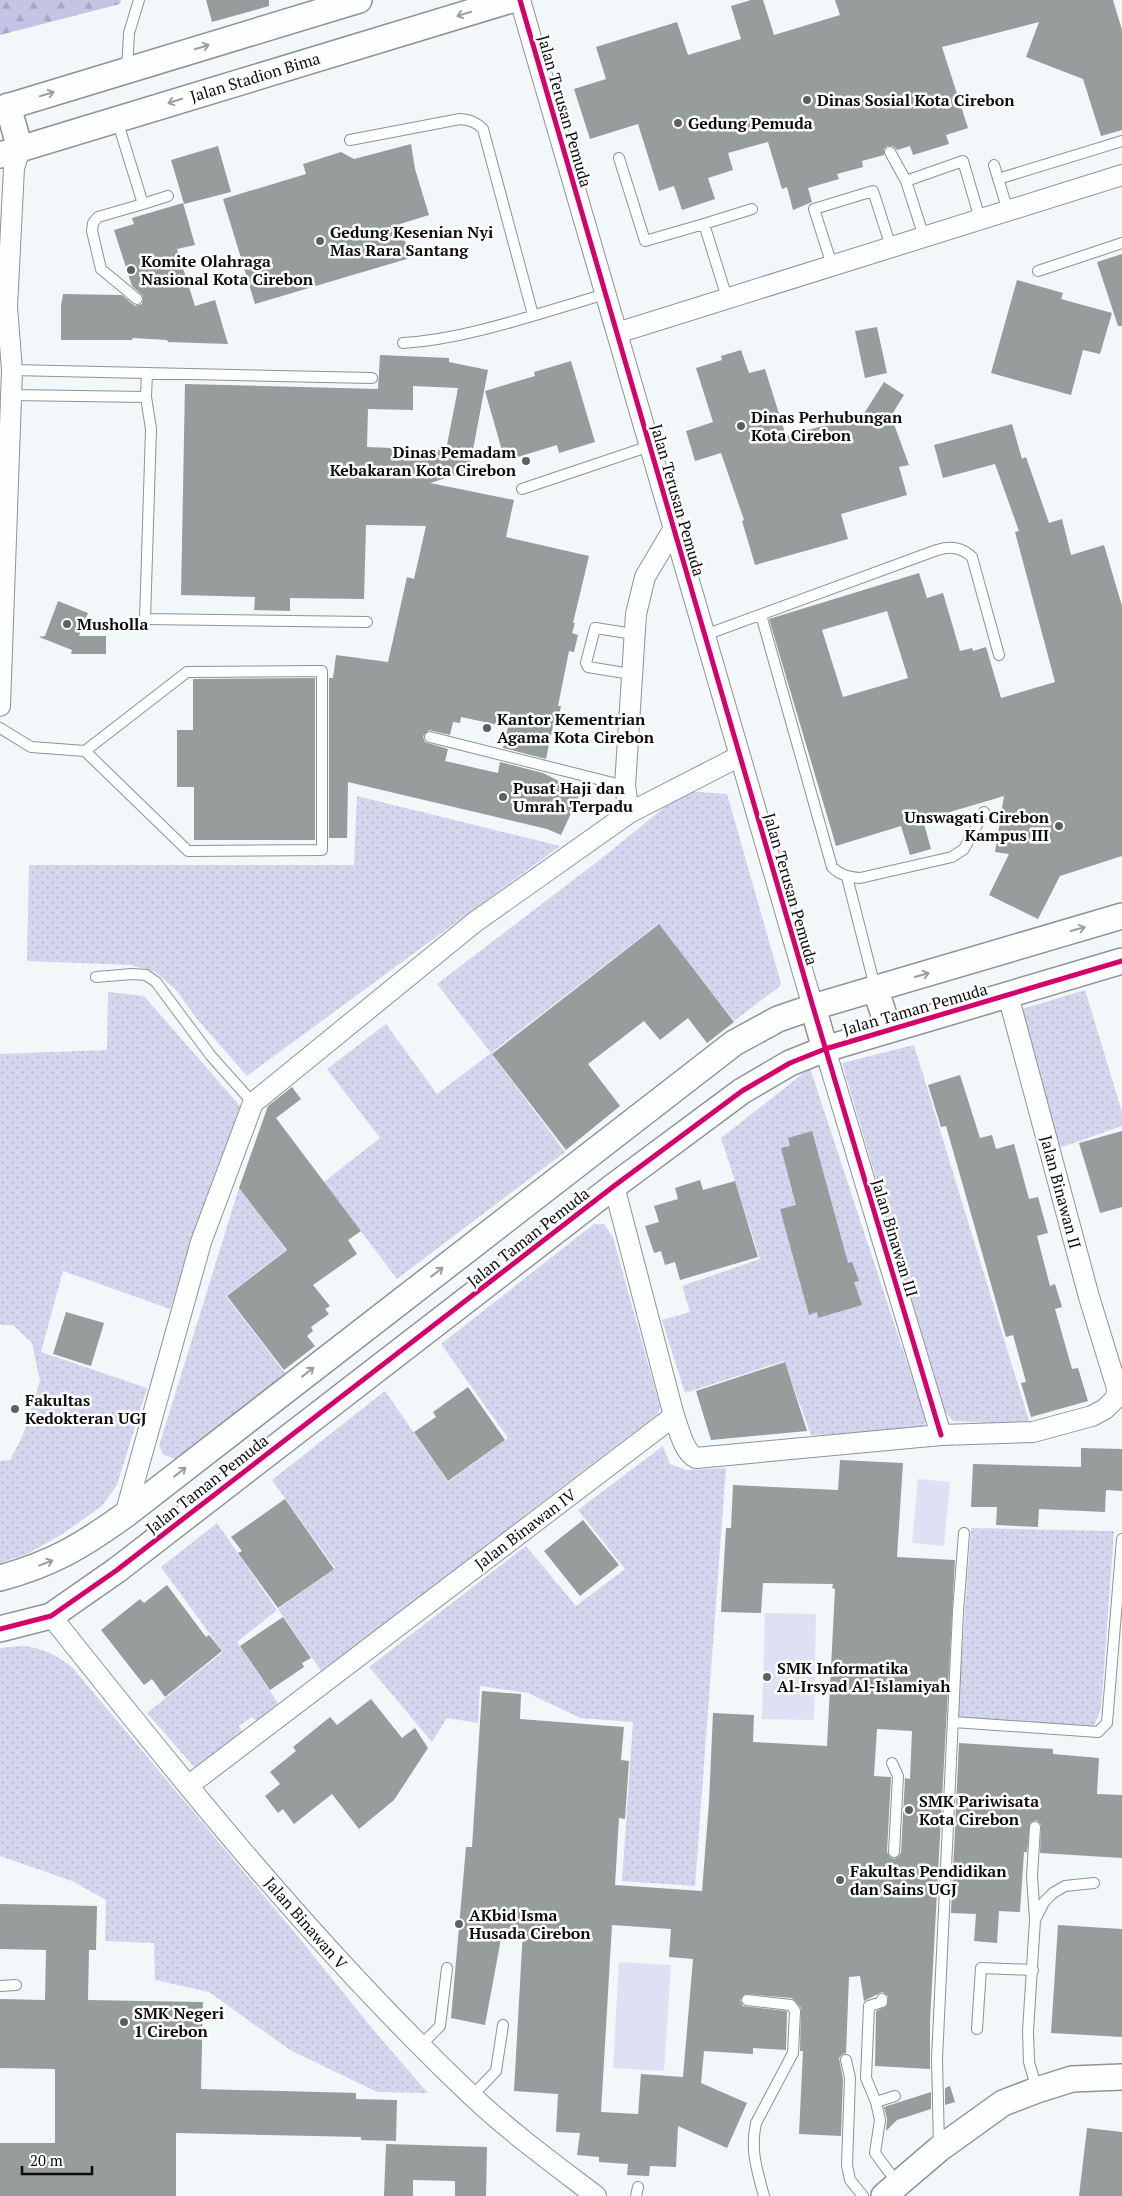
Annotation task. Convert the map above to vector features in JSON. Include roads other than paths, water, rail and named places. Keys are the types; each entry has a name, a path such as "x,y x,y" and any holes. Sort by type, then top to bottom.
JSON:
{"street":[{"path":"0,706 12,394 12,370 6,307 14,168 4,107 358,0"},
{"name":"Jalan Stadion Bima","path":"10,152 511,0"},
{"name":"Jalan Terusan Pemuda","path":"520,0 812,1007"},
{"path":"617,333 1122,175"},
{"path":"630,814 625,786 636,614 646,577 674,528"},
{"path":"253,1103 474,922 630,814 740,756"},
{"name":"Jalan Taman Pemuda","path":"0,1578 52,1561 88,1542 734,1043 778,1019 812,1007 1122,916"},
{"name":"Jalan Taman Pemuda","path":"0,1629 51,1616 117,1570 614,1186 742,1091 790,1063 825,1048 1122,961"},
{"path":"875,988 889,1030"},
{"name":"Jalan Binawan II","path":"941,1436 1033,1432 1092,1416 1104,1409 1116,1398 1117,1388 1089,1297 1008,995"},
{"path":"812,1007 825,1048"},
{"name":"Jalan Binawan III","path":"825,1048 941,1436"},
{"name":"Jalan Taman Pemuda","path":"125,1515 201,1242 253,1103"},
{"path":"614,1186 674,1416 690,1455 696,1458 941,1436"},
{"name":"Jalan Binawan IV","path":"188,1786 674,1416"},
{"name":"Jalan Binawan V","path":"51,1616 188,1786 347,1971 472,2096 544,2157 596,2196"},
{"path":"891,2190 939,2149 1003,2104 1037,2090 1072,2079 1122,2077"}],"lane":[{"path":"127,70 130,33 139,0"},
{"path":"117,119 143,204"},
{"path":"350,140 460,119 478,123 483,130 534,314"},
{"path":"998,179 1122,141"},
{"path":"890,152 892,159 906,181 924,237"},
{"path":"619,158 645,242 752,210"},
{"path":"906,181 963,162 980,219"},
{"path":"994,165 1008,211"},
{"path":"832,265 814,210 873,191 891,247"},
{"path":"137,299 101,269 92,231 93,223 98,217 168,196"},
{"path":"704,224 727,298"},
{"path":"1038,271 1122,242"},
{"path":"404,343 425,342 606,294"},
{"path":"12,370 372,378"},
{"path":"147,373 146,397 151,428 145,620 367,622"},
{"path":"12,394 146,397"},
{"path":"522,489 650,446"},
{"path":"705,636 948,547 964,550 972,557 999,655"},
{"path":"761,615 832,867 847,877 860,878 952,857 964,849 984,812"},
{"path":"631,674 588,667 586,663 595,628 634,634"},
{"path":"0,728 31,747 85,751 188,851 322,850 322,671 187,672 85,751"},
{"path":"430,737 625,786"},
{"path":"847,877 875,988"},
{"path":"96,977 139,974 146,975 156,982 211,1056 253,1103"},
{"path":"939,2149 937,2059 964,1533"},
{"path":"953,1722 1098,1732 1103,1729 1107,1723 1122,1539"},
{"path":"892,1763 898,1776 894,1852"},
{"path":"1035,1827 1032,1876 1035,1920 1028,2031 1029,2062 1037,2090"},
{"path":"1035,1920 1044,1902 1053,1893 1066,1886 1094,1883"},
{"path":"421,2044 440,2026 447,1968"},
{"path":"977,2029 981,1968 1033,1970"},
{"path":"0,1986 16,1985"},
{"path":"882,1999 882,2002 869,2006 866,2078 876,2102 880,2120 875,2153 891,2190"},
{"path":"747,2000 792,2005 795,2011 793,2053 756,2123 754,2134 753,2159 764,2196"},
{"path":"472,2096 496,2072 503,2025"},
{"path":"846,2060 850,2078 847,2165 850,2180 863,2196"},
{"path":"876,2102 895,2096"}],"place":[{"name":"Dinas Sosial Kota Cirebon","path":"807,100"},
{"name":"Gedung Pemuda","path":"678,123"},
{"name":"Gedung Kesenian Nyi Mas Rara Santang","path":"320,241"},
{"name":"Komite Olahraga Nasional Kota Cirebon","path":"131,270"},
{"name":"Dinas Perhubungan Kota Cirebon","path":"741,426"},
{"name":"Dinas Pemadam Kebakaran Kota Cirebon","path":"526,461"},
{"name":"Musholla","path":"67,624"},
{"name":"Kantor Kementrian Agama Kota Cirebon","path":"487,728"},
{"name":"Pusat Haji dan Umrah Terpadu","path":"503,797"},
{"name":"Unswagati Cirebon Kampus III","path":"1059,826"},
{"name":"Fakultas Kedokteran UGJ","path":"15,1409"},
{"name":"SMK Informatika Al-Irsyad Al-Islamiyah","path":"767,1677"},
{"name":"SMK Pariwisata Kota Cirebon","path":"909,1810"},
{"name":"Fakultas Pendidikan dan Sains UGJ","path":"840,1880"},
{"name":"AKbid Isma Husada Cirebon","path":"459,1924"},
{"name":"SMK Negeri 1 Cirebon","path":"124,2022"}]}
